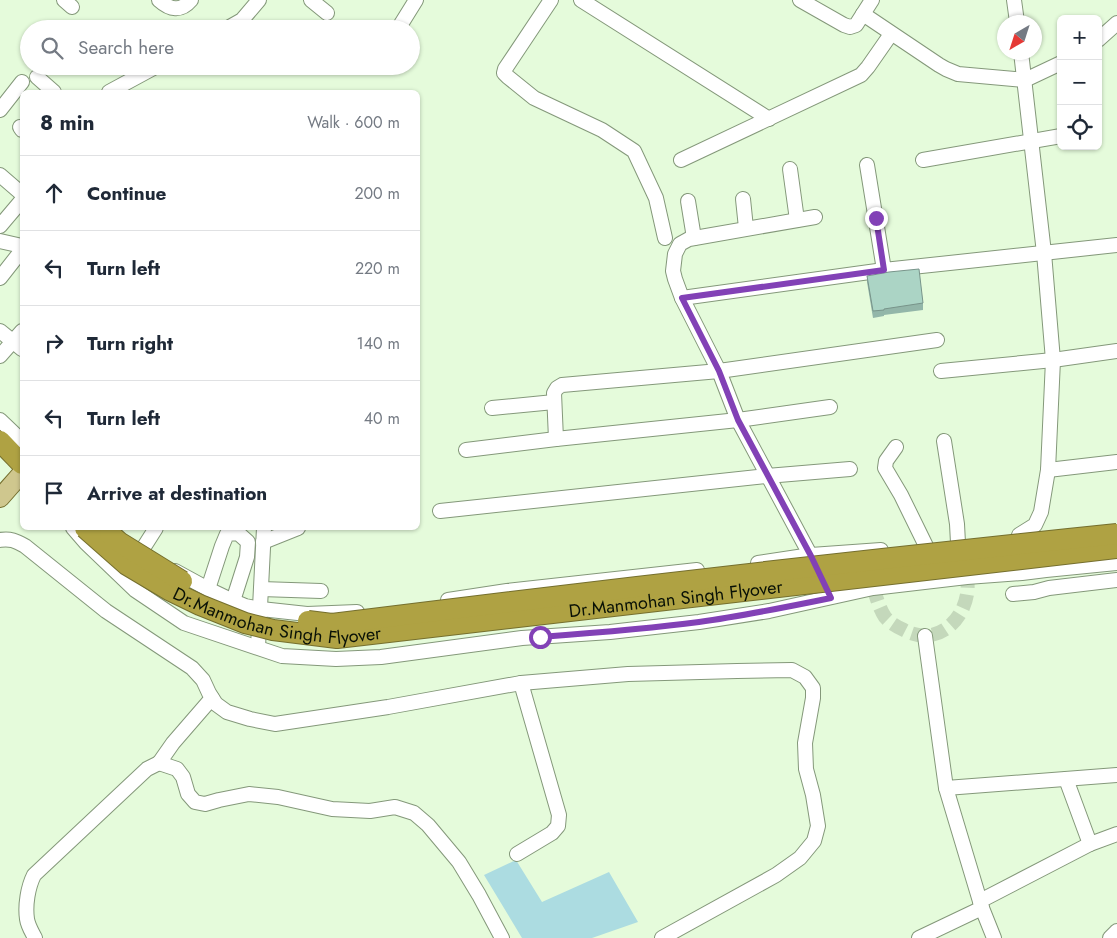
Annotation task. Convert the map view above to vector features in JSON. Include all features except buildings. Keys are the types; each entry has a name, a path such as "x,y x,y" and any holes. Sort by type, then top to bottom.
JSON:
{"highway":[{"path":"0,429 20,449"},
{"path":"0,441 20,462"},
{"name":"Dr.Manmohan Singh Flyover","path":"87,530 127,565 169,590 200,605 245,623 273,630 337,638 1117,548"},
{"name":"Dr.Manmohan Singh Flyover","path":"105,530 119,542 173,577 232,606 258,616 332,624 817,566 1117,534"}],"main road":[{"path":"0,498 20,475"}],"street":[{"path":"159,0 166,6 178,9 187,5 191,0"},
{"path":"242,20 260,0"},
{"path":"311,0 327,13"},
{"path":"404,20 416,0"},
{"path":"551,0 504,73 534,98 602,130 634,151 656,198 665,238"},
{"path":"581,0 769,118"},
{"path":"800,0 850,27 856,25 872,0"},
{"path":"1014,0 1016,15"},
{"path":"863,14 946,69 958,74 1025,80 1057,64"},
{"path":"1102,36 1117,23"},
{"path":"681,160 861,75 891,34"},
{"path":"1019,535 1035,525 1041,512 1048,470 1053,360 1044,253 1022,60"},
{"path":"113,90 140,75"},
{"path":"37,78 52,90"},
{"path":"0,110 22,82"},
{"path":"923,160 1057,137"},
{"path":"867,165 884,270"},
{"path":"790,169 797,220"},
{"path":"0,174 20,192"},
{"path":"742,199 746,228"},
{"path":"688,201 694,238"},
{"path":"0,226 20,202"},
{"path":"814,217 689,239 680,244 675,254 673,271 682,298 719,371 738,420 811,556 831,598"},
{"path":"0,241 20,246"},
{"path":"682,298 884,270 1117,245"},
{"path":"0,278 20,253"},
{"path":"0,331 18,345 0,356"},
{"path":"556,439 554,393 562,385 719,371 937,340"},
{"path":"942,371 1117,352"},
{"path":"492,408 554,402"},
{"path":"466,450 738,420 830,407"},
{"path":"0,420 20,439"},
{"path":"944,441 957,524 958,544"},
{"path":"0,447 20,466"},
{"path":"896,447 886,461 885,468 901,495 927,548"},
{"path":"1048,470 1117,462"},
{"path":"440,511 850,469"},
{"path":"117,530 163,565 245,606 307,614 366,612 507,591 811,556 927,548 1019,535 1117,526"},
{"path":"75,530 135,590 184,623 282,656 336,659 364,659 522,638 610,632 700,622 769,611 874,588 966,577 1117,563"},
{"path":"142,550 155,530"},
{"path":"258,648 264,530"},
{"path":"263,542 293,530"},
{"path":"208,589 227,534 238,533 248,542 247,557 233,600"},
{"path":"1019,535 1022,573"},
{"path":"0,540 8,539 25,546 106,611 192,668 203,680 216,704 227,712 250,720 275,724 388,707 521,683 628,674 792,670 805,677 813,688 805,743 806,769 818,826 814,841 800,858 776,875 662,938"},
{"path":"1013,594 1117,580"},
{"path":"261,589 322,591"},
{"path":"925,636 946,788 981,904 994,938"},
{"path":"517,854 552,833 558,826 559,815 521,683"},
{"path":"36,938 27,920 30,884 34,875 147,769 159,763 173,742 212,698"},
{"path":"159,763 177,769 183,777 188,794 195,802 204,804 249,794 278,797 332,809 370,811 395,807 414,813 428,825 459,862 480,895 502,938"},
{"path":"946,788 1117,775"},
{"path":"1066,779 1090,844"},
{"path":"919,938 1090,844 1117,834"},
{"path":"1110,938 1117,931"}],"water":[{"path":"516,860 542,902 609,872 638,922 592,938 522,938 484,875"}],"tunnel":[{"path":"873,588 881,610 889,621 901,629 917,635 930,635 941,632 959,615 965,603 967,577"}],"route":[{"path":"540,637 610,632 700,622 769,611 831,598 811,556 738,420 719,371 682,298 884,270 876,218"}]}
